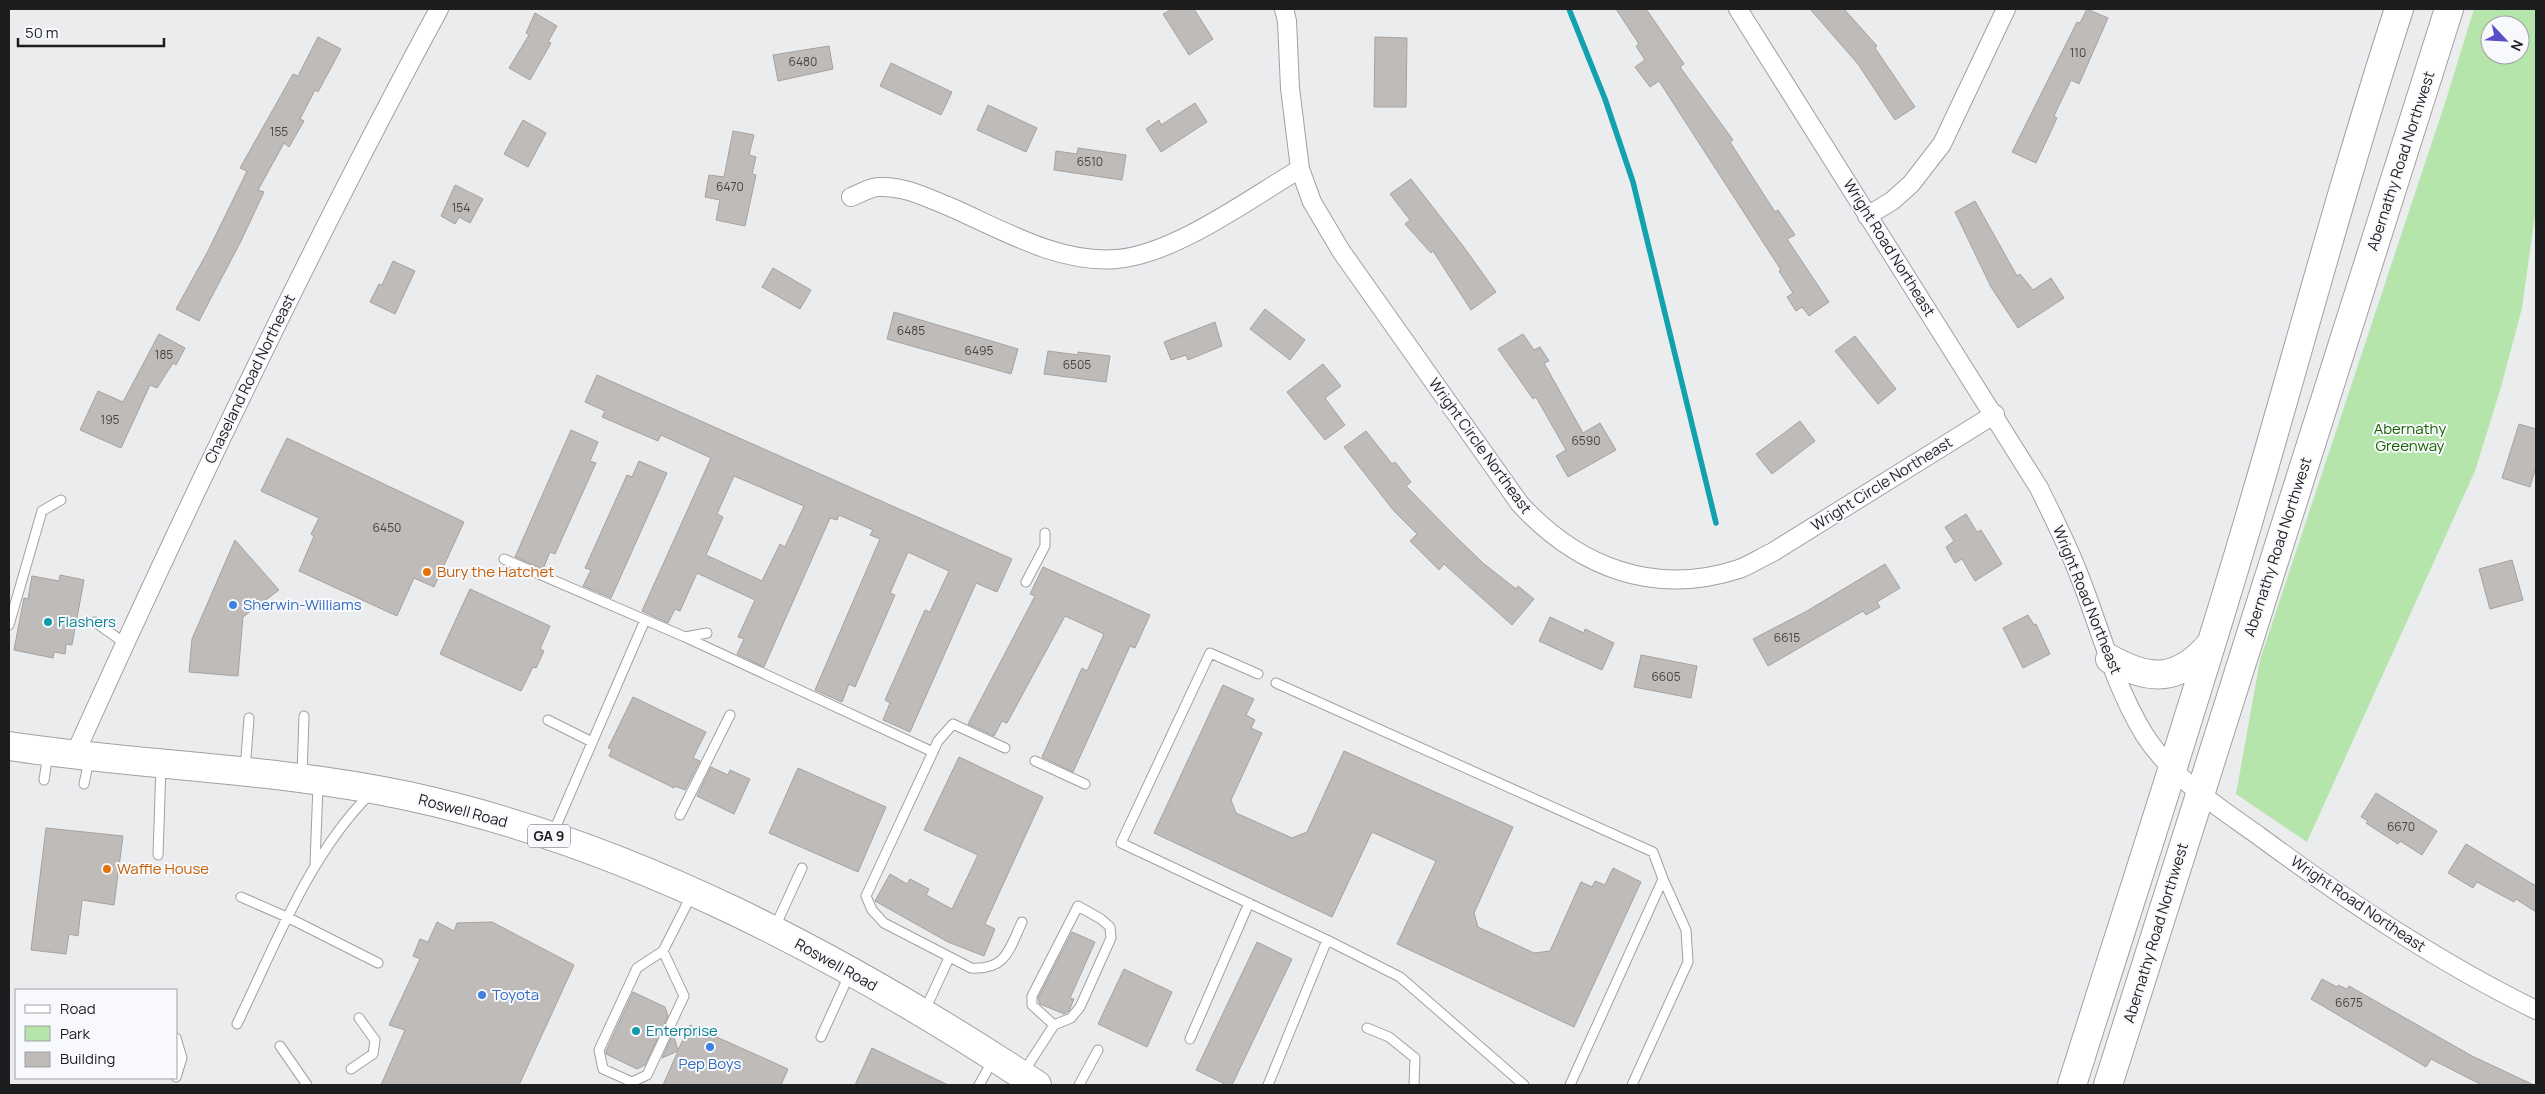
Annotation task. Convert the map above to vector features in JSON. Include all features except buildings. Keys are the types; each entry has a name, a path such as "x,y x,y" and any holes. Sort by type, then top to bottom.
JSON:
{"main road":[{"path":"2072,1085 2254,503 2360,130 2398,9"},
{"name":"Abernathy Road Northwest","path":"2108,1085 2449,9"},
{"path":"2110,659 2141,673 2166,674 2190,665 2211,643"},
{"name":"Roswell Road","path":"9,746 70,755 245,770 310,779 374,790 462,809 552,837 618,860 693,892 773,930 924,1014 1030,1080"}],"street":[{"name":"Chaseland Road Northeast","path":"70,755 126,644 189,506 309,258 439,9"},
{"name":"Wright Circle Northeast","path":"1284,9 1288,21 1290,88 1300,169 1312,202 1341,251 1520,504 1538,524 1560,542 1583,556 1608,568 1641,576 1676,580 1710,577 1740,568 1773,552 1995,414"},
{"name":"Wright Road Northeast","path":"1738,9 1995,414 2039,488 2059,527 2077,569 2110,659 2145,734 2172,768 2200,792 2329,888 2489,987 2536,1010"},
{"path":"1868,216 1892,201 1911,184 1937,151 2006,9"},
{"path":"851,197 877,187 904,188 1049,250 1082,258 1116,259 1144,254 1176,242 1300,169"}],"lane":[{"path":"9,626 42,511 61,500"},
{"path":"1026,582 1045,546 1045,533"},
{"path":"504,559 685,637 933,752"},
{"path":"552,837 645,620"},
{"path":"95,622 126,644"},
{"path":"685,637 707,633"},
{"path":"1258,674 1210,653 1121,844 1327,940 1400,977 1524,1085"},
{"path":"1276,683 1653,852 1686,930 1688,962 1632,1085"},
{"path":"680,815 730,715"},
{"path":"304,716 315,864"},
{"path":"245,770 250,718"},
{"path":"548,720 592,742"},
{"path":"1006,748 953,724 938,741 866,896 872,910 884,923 971,968 986,969 1003,961 1022,922"},
{"path":"44,780 70,755 84,784"},
{"path":"1035,761 1085,784"},
{"path":"158,855 161,763"},
{"path":"237,1024 315,864 342,824 374,790"},
{"path":"773,930 802,868"},
{"path":"1570,1085 1663,879"},
{"path":"663,951 684,996 647,1075 632,1082 602,1069 599,1050 637,968 663,951 693,892"},
{"path":"241,897 289,918 378,963"},
{"path":"1190,1039 1249,903"},
{"path":"1030,1080 1054,1026 1071,1018 1080,1008 1111,938 1110,927 1101,919 1078,906 1032,996 1032,1005 1054,1026"},
{"path":"1268,1085 1327,940"},
{"path":"924,1014 949,958"},
{"path":"820,1037 850,973"},
{"path":"351,1069 373,1054 375,1040 359,1018"},
{"path":"1367,1028 1389,1037 1415,1058 1414,1085"},
{"path":"178,1045 182,1058 178,1071"},
{"path":"280,1046 306,1085"},
{"path":"1079,1085 1098,1050"},
{"path":"979,1085 994,1057"}],"green space":[{"name":"Abernathy Greenway","path":"2474,9 2536,9 2536,208 2522,308 2501,387 2475,471 2307,842 2236,794 2260,660 2445,103"}],"waterway":[{"path":"1569,9 1605,99 1633,182 1716,523"}],"place":[{"name":"Bury the Hatchet","path":"427,572"},
{"name":"Sherwin-Williams","path":"233,605"},
{"name":"Flashers","path":"48,622"},
{"name":"Waffle House","path":"107,869"},
{"name":"Toyota","path":"482,995"},
{"name":"Enterprise","path":"636,1031"},
{"name":"Pep Boys","path":"710,1047"}]}
